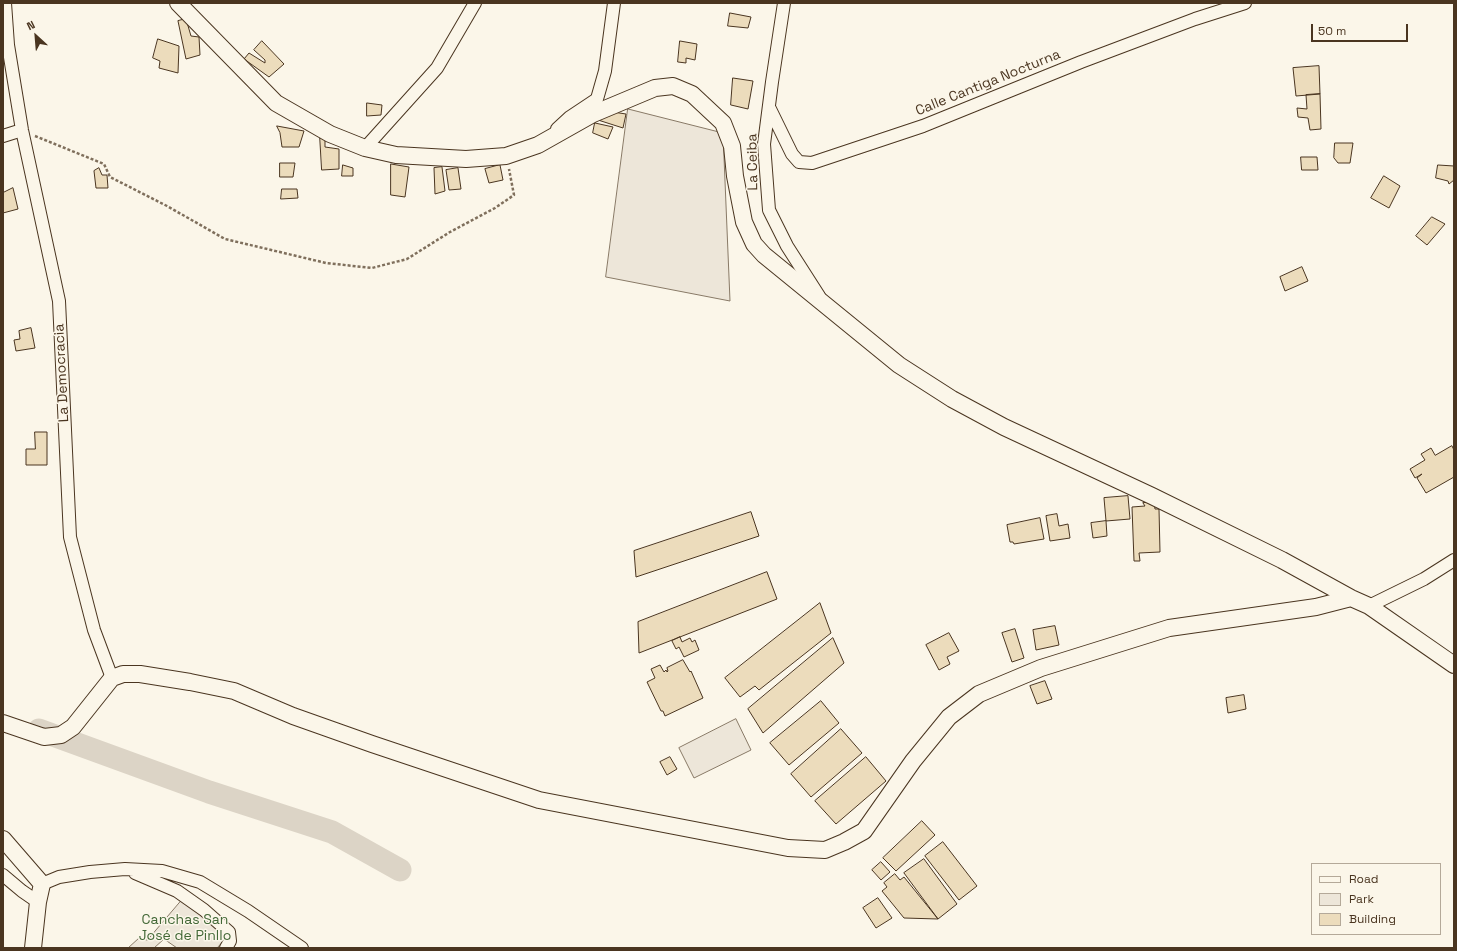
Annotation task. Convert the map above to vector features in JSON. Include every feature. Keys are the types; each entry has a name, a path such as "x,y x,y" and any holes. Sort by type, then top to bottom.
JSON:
{"street":[{"name":"La Democracia","path":"5,3 8,45 22,130 59,301 70,537 94,630 112,678"},
{"path":"178,3 276,102 330,134 365,148 396,155 466,159 506,156 538,145 593,114 654,88 673,86 692,94 723,123 732,146 735,176 744,222 754,244 764,255 899,364 952,399 1004,427 1152,496 1275,557 1350,598 1369,606 1454,665"},
{"path":"365,148 438,68 475,3"},
{"path":"538,145 570,117 597,99 605,71 614,3"},
{"name":"La Ceiba","path":"784,3 764,144 769,210 786,246 826,306"},
{"name":"Calle Cantiga Nocturna","path":"770,109 792,154 799,162 812,163 923,126 1081,62 1245,3"},
{"path":"3,136 22,130"},
{"path":"1369,606 1424,579 1454,560"},
{"path":"3,723 44,737 61,735 73,727 112,678 123,674 140,674 234,691 293,716 539,800 788,848 825,850 864,831 912,761 949,717 979,694 1041,668 1169,628 1316,607 1350,598"},
{"path":"3,839 42,884"},
{"path":"42,884 59,878 90,872 125,869 162,872 200,882 248,911 302,948"},
{"path":"125,869 177,891 204,910 229,932 230,941 226,948"},
{"path":"3,875 38,902"},
{"path":"33,948 38,902 42,884"}],"path":[{"path":"22,130 104,164 110,176 225,239 326,264 372,268 407,259 450,232 495,208 514,195 506,156"}],"green space":[{"path":"628,109 723,133 730,301 606,277"},
{"path":"736,719 751,750 694,778 679,748"},
{"name":"Canchas San José de Pinllo","path":"182,900 228,936 217,948 177,948 164,939 154,948 128,948 139,938 147,940"}],"building":[{"path":"730,13 751,17 748,28 728,26"},
{"path":"186,19 191,36 199,37 200,55 186,59 178,21"},
{"path":"158,39 179,46 178,73 159,68 160,61 153,58"},
{"path":"262,41 284,64 269,77 244,59 249,53 265,63 265,60 254,50"},
{"path":"680,41 697,44 695,60 686,58 686,63 678,62"},
{"path":"1319,66 1320,94 1296,96 1293,68"},
{"path":"733,78 753,81 748,109 731,105"},
{"path":"1320,94 1321,129 1310,130 1308,118 1298,117 1297,108 1307,109 1306,95"},
{"path":"367,103 382,105 381,115 367,116"},
{"path":"613,112 626,114 623,128 598,120"},
{"path":"595,123 613,127 608,139 593,133"},
{"path":"277,126 304,131 299,147 282,147 280,133"},
{"path":"320,136 325,137 325,147 339,149 339,169 322,170"},
{"path":"1335,143 1353,143 1350,163 1338,163 1334,158"},
{"path":"1301,157 1317,157 1318,170 1302,170"},
{"path":"280,163 295,163 293,177 280,177"},
{"path":"391,164 409,167 405,197 391,195"},
{"path":"343,165 353,168 353,176 342,176"},
{"path":"500,165 503,180 489,183 485,169"},
{"path":"1438,165 1454,166 1454,180 1449,184 1448,181 1436,178"},
{"path":"442,167 445,191 435,194 434,168"},
{"path":"99,168 102,175 107,175 108,188 96,188 94,171"},
{"path":"458,168 461,189 449,190 446,170"},
{"path":"1384,176 1400,186 1389,208 1371,198"},
{"path":"13,188 18,209 3,213 3,193"},
{"path":"282,189 297,189 298,198 281,199"},
{"path":"1432,217 1445,224 1427,245 1416,236"},
{"path":"1302,267 1308,281 1285,291 1280,277"},
{"path":"31,328 35,348 16,351 14,340 20,339 19,331"},
{"path":"35,432 47,432 47,465 26,465 26,449 35,449"},
{"path":"1452,446 1454,450 1454,477 1426,493 1417,478 1422,474 1415,478 1410,469 1425,460 1421,454 1431,448 1435,455"},
{"path":"1128,496 1130,519 1106,521 1104,498"},
{"path":"1154,502 1155,509 1159,509 1160,552 1139,553 1140,561 1134,561 1132,507 1145,506 1143,503"},
{"path":"751,512 759,536 636,577 634,551"},
{"path":"1057,514 1059,526 1068,524 1070,538 1050,541 1046,516"},
{"path":"1040,518 1044,539 1014,544 1013,542 1010,542 1007,525"},
{"path":"1106,521 1107,536 1093,538 1091,523"},
{"path":"767,572 777,599 639,653 638,622"},
{"path":"820,603 831,633 759,690 755,686 740,697 725,678"},
{"path":"1055,626 1059,645 1036,650 1033,630"},
{"path":"1015,629 1024,658 1012,662 1002,633"},
{"path":"949,633 959,651 947,657 950,664 939,670 926,645"},
{"path":"680,637 682,642 690,638 692,642 695,640 699,650 684,657 679,647 676,649 672,641"},
{"path":"833,638 844,663 763,733 748,709"},
{"path":"683,660 690,672 691,671 703,698 665,716 647,682 655,678 651,669 660,665 664,672 666,670 667,672 667,668"},
{"path":"1045,681 1052,699 1037,704 1030,686"},
{"path":"1244,695 1246,709 1228,713 1226,698"},
{"path":"821,701 839,723 789,765 770,743"},
{"path":"841,729 862,753 811,797 791,774"},
{"path":"670,757 677,769 667,775 660,762"},
{"path":"866,757 886,781 836,824 815,801"},
{"path":"922,821 935,835 896,871 883,858"},
{"path":"943,842 977,886 959,900 925,856"},
{"path":"924,859 957,904 938,919 904,873"},
{"path":"881,862 890,872 881,880 872,870"},
{"path":"895,874 900,880 904,877 938,919 904,918 882,891 887,887 884,883"},
{"path":"878,898 892,918 876,928 863,908"}],"waterway":[{"path":"39,730 209,792 332,832 400,870"}]}
